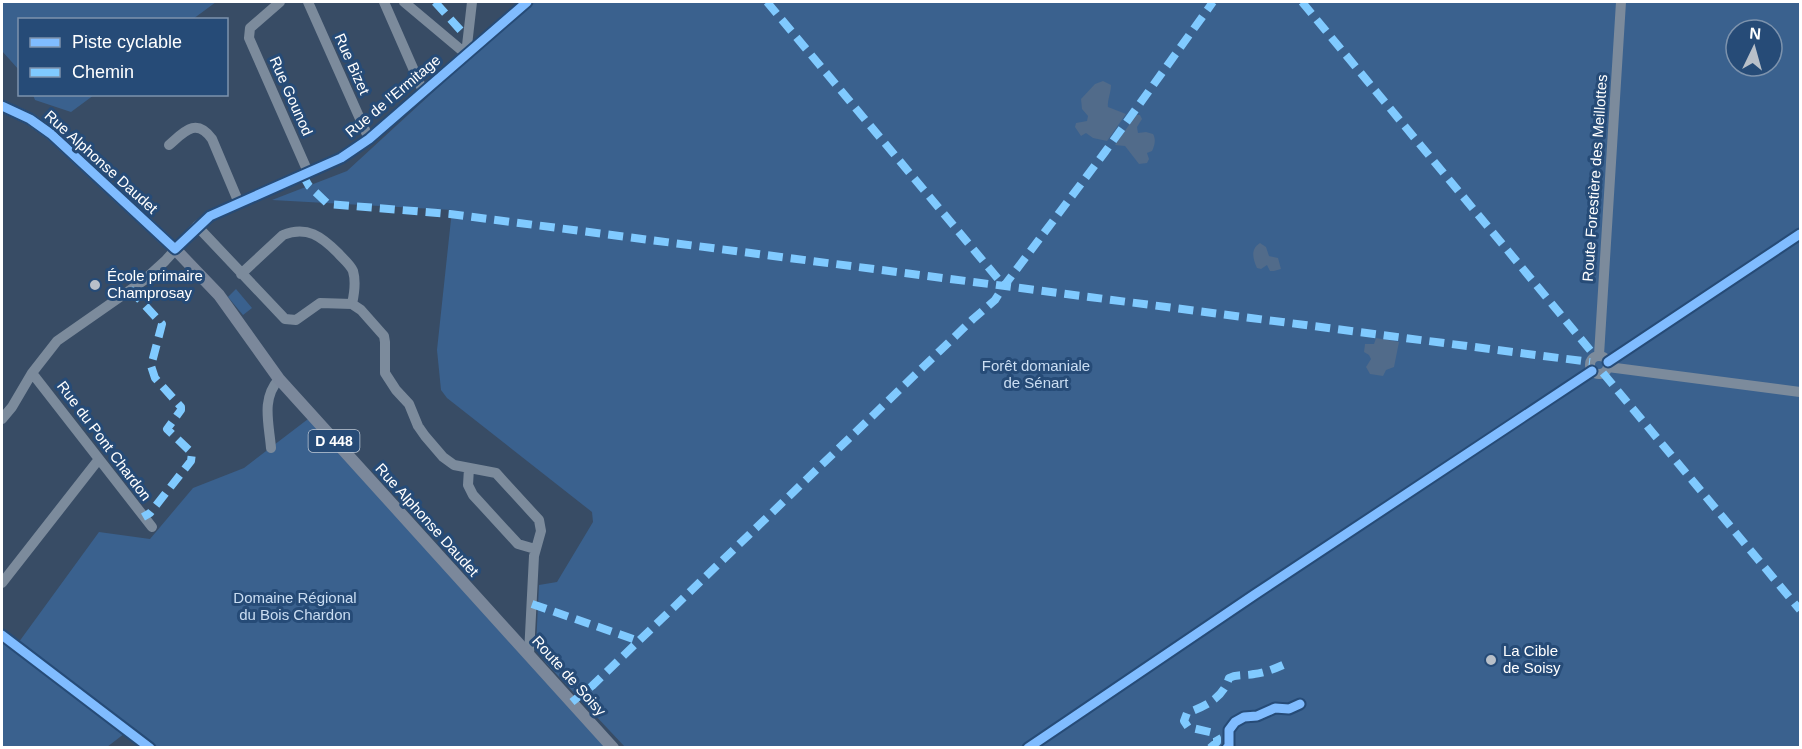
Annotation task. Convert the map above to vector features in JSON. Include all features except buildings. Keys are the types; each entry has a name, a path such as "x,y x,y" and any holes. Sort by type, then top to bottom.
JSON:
{"main road":[{"name":"Rue Alphonse Daudet","path":"2,106 30,119 51,134 176,249 219,295 279,379 502,625"},
{"name":"Route de Soisy","path":"502,625 613,747"}],"street":[{"name":"Rue Gounod","path":"280,2 250,28 249,38 308,172"},
{"name":"Rue Bizet","path":"308,2 369,139"},
{"path":"384,2 423,91"},
{"path":"404,2 466,54"},
{"path":"466,54 472,2"},
{"name":"Rue de l'Ermitage","path":"4,413 57,341 143,281 197,226 210,216 341,158 369,139 527,2"},
{"name":"Route Forestière des Meillottes","path":"1599,355 1621,2"},
{"path":"169,145 187,129 193,127 207,131 239,203"},
{"path":"197,226 285,319 296,320 320,303 352,304 361,310 384,336 385,373 409,404 421,430 454,465 496,473 536,516 541,531 534,549 529,654"},
{"path":"241,274 284,235 290,232 310,233 324,239 352,270 354,297 352,304"},
{"path":"1599,355 1607,359 1608,367 1600,374 1592,371 1590,362 1599,355"},
{"path":"1608,367 1800,392"},
{"name":"Rue du Pont Chardon","path":"32,374 152,527"},
{"path":"271,447 268,398 279,379"},
{"path":"2,583 99,459"},
{"path":"469,468 468,485 472,495 518,544 534,549"},
{"path":"2,635 16,646"}],"green space":[{"path":"2,2 216,2 194,18 18,18 18,69 2,51"},
{"name":"Forêt domaniale de Sénart","path":"531,2 1800,2 1800,747 625,747 545,662 536,646 539,585 557,582 593,522 592,512 447,398 441,390 437,350 452,210 272,200 347,171"},
{"path":"33,96 93,96 71,112 35,100"},
{"path":"236,289 252,308 243,315 228,297"},
{"name":"Domaine Régional du Bois Chardon","path":"312,416 614,747 159,748 133,727 107,747 2,747 2,635 16,646 99,532 150,539 193,488 244,468"}],"shaded area":[{"path":"1103,81 1111,85 1108,107 1126,114 1107,141 1093,138 1086,133 1081,136 1075,127 1076,123 1087,121 1088,116 1082,109 1081,99 1095,84"},
{"path":"1136,115 1140,115 1142,119 1137,127 1138,133 1153,134 1155,138 1152,151 1147,153 1149,159 1147,163 1139,164 1125,146 1115,145"},
{"path":"1260,243 1266,247 1269,256 1278,258 1281,269 1270,271 1267,265 1261,269 1257,268 1254,251"},
{"path":"1376,338 1399,342 1394,367 1386,370 1383,376 1370,374 1366,367 1371,359 1364,352 1365,344 1374,344"}],"marked path":[{"path":"435,2 463,33"},
{"path":"767,2 1004,286"},
{"path":"572,702 592,686 995,300 1213,2"},
{"path":"1302,2 1595,356"},
{"path":"302,174 309,186 328,204 450,214 1590,362"},
{"path":"130,289 162,324 151,366 155,378 181,407 167,429 192,453 191,461 150,513 143,517"},
{"path":"1603,373 1800,610"},
{"path":"532,604 639,641"},
{"path":"1210,748 1217,742 1214,733 1188,727 1184,721 1187,713 1218,696 1229,678 1261,673 1283,665"}],"cycle path":[{"path":"2,106 30,119 51,134 175,249 210,216 341,158 369,139 527,2"},
{"path":"1608,362 1800,234"},
{"path":"1028,748 1592,371"},
{"path":"2,635 150,748"},
{"path":"1227,748 1229,730 1235,722 1275,708 1289,709 1300,704"}],"place":[{"name":"École primaire Champrosay","path":"95,285"},
{"name":"La Cible de Soisy","path":"1491,660"}]}
